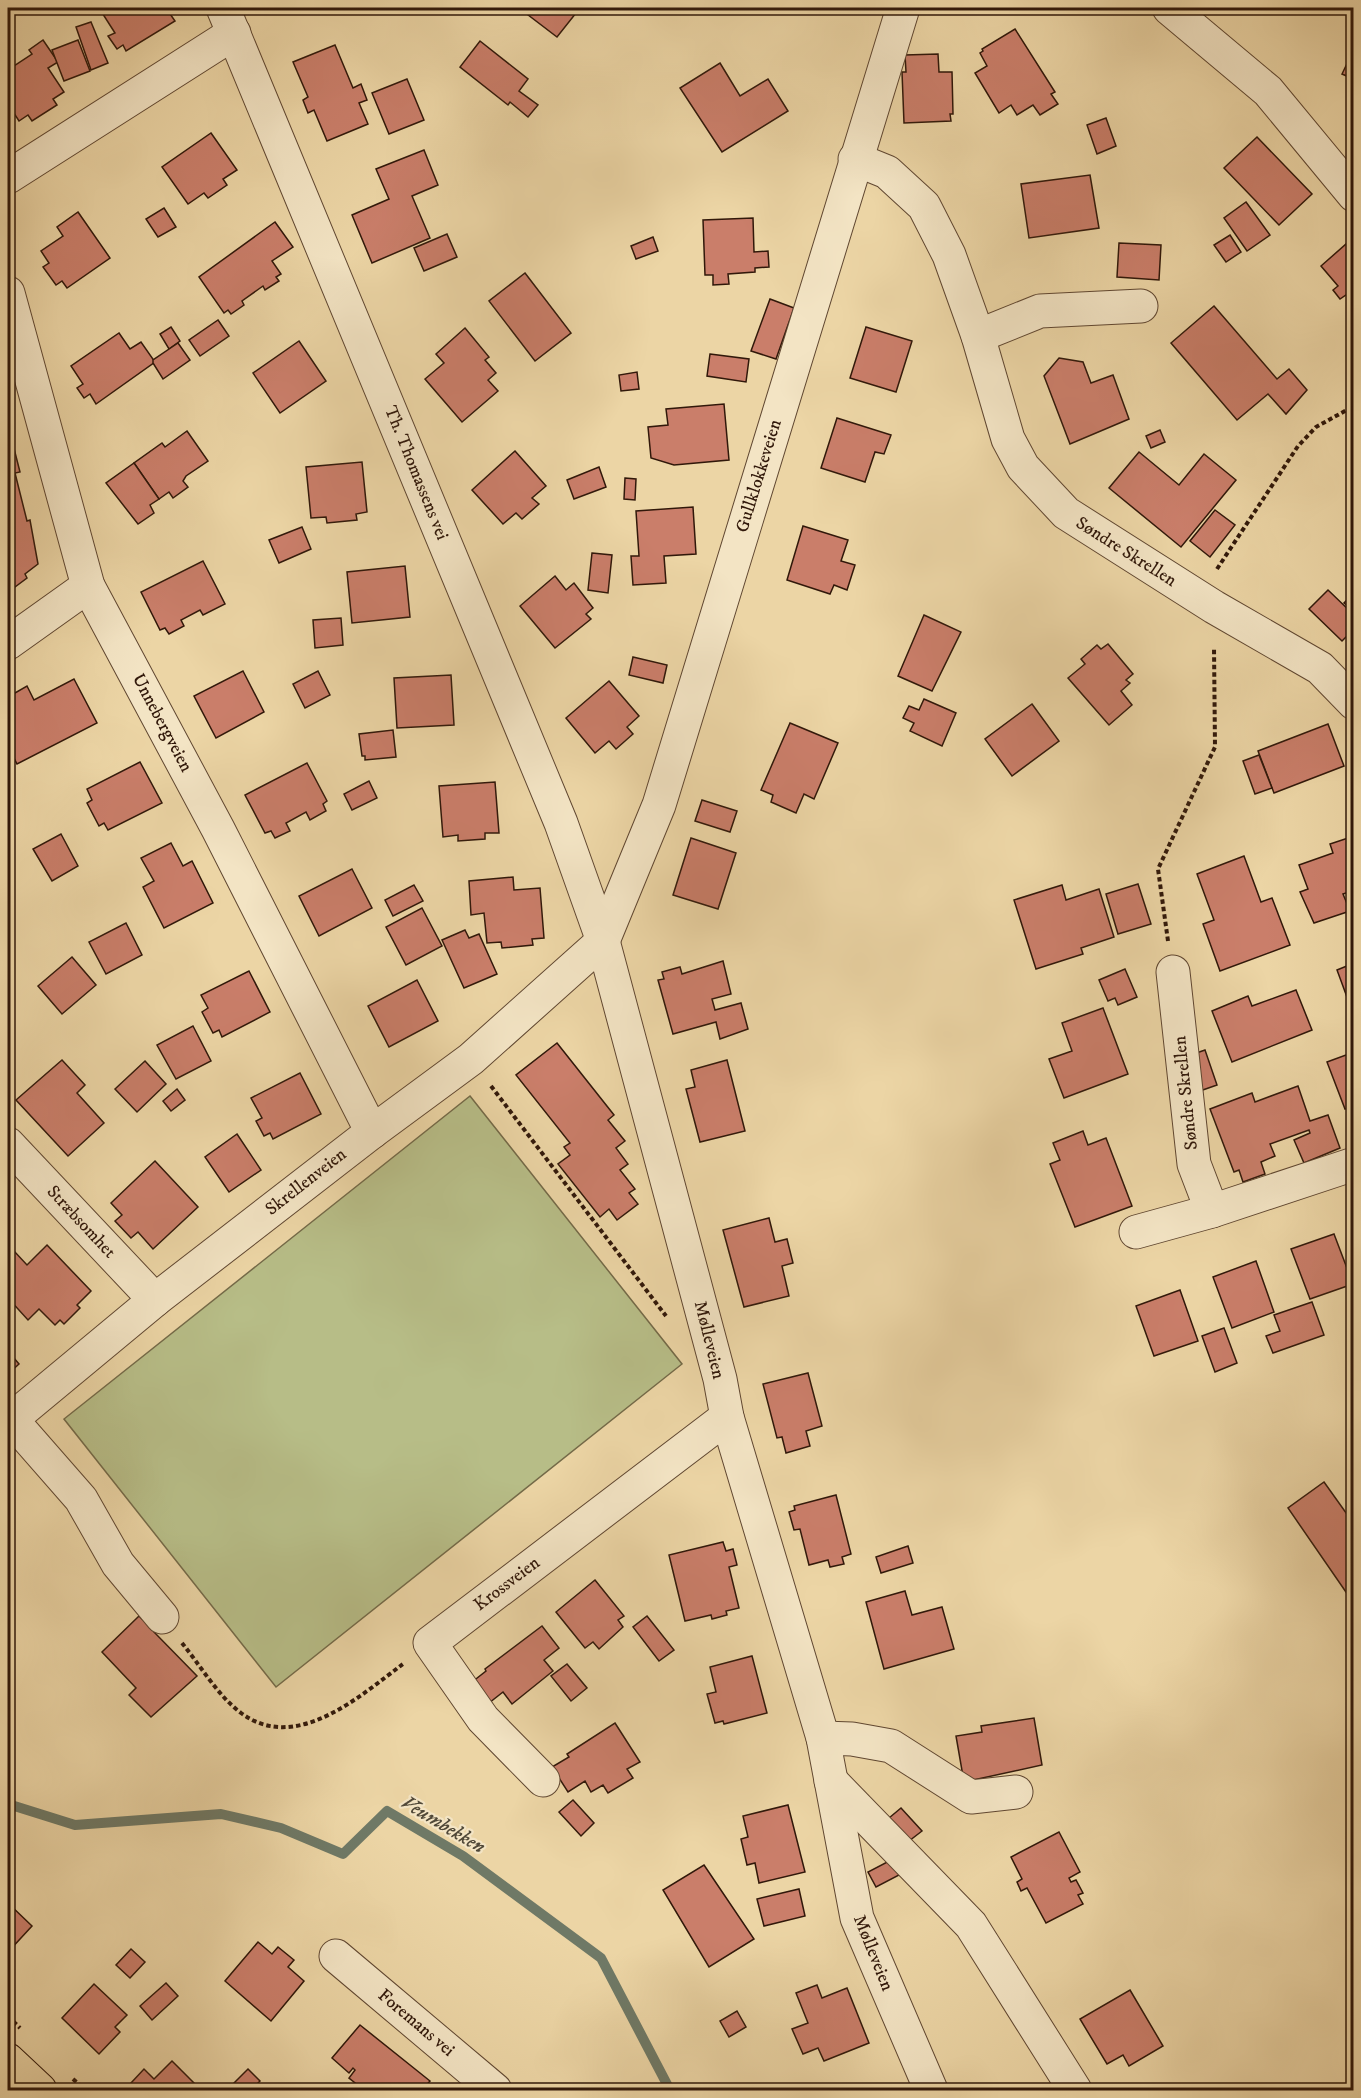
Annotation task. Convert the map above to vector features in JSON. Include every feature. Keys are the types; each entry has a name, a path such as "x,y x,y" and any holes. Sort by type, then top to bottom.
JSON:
{"main road":[{"path":"8,2060 40,2091"}],"street":[{"name":"Gullklokkeveien","path":"603,941 660,805 855,159 903,8"},
{"path":"1169,8 1268,91 1353,195"},
{"path":"8,177 229,20"},
{"name":"Th. Thomassens vei","path":"229,20 561,823 603,941"},
{"name":"Søndre Skrellen","path":"855,159 887,172 924,206 949,255 978,336 1008,439 1023,467 1066,513 1214,607 1320,668 1353,703"},
{"name":"Unnebergveien","path":"8,292 88,586 224,840 372,1132"},
{"path":"978,336 1040,311 1141,306"},
{"path":"8,643 88,586"},
{"name":"Skrellenveien","path":"9,1421 155,1300 372,1132 471,1059 603,941"},
{"name":"Mølleveien","path":"603,941 720,1379 727,1417 823,1738 857,1918 931,2091"},
{"name":"Søndre Skrellen","path":"1173,972 1194,1164 1212,1211"},
{"name":"Stræbsomhet","path":"8,1144 155,1300"},
{"path":"1136,1232 1212,1211 1353,1164"},
{"name":"Krossveien","path":"430,1643 727,1417"},
{"path":"9,1421 81,1499 118,1564 162,1617"},
{"path":"430,1643 483,1719 543,1780"},
{"path":"823,1738 852,1739 891,1746 971,1797 1016,1792"},
{"path":"831,1781 970,1925 1075,2091"},
{"name":"Foremans vei","path":"336,1956 495,2091"}],"path":[{"path":"1173,972 1158,869 1215,747 1212,576 1298,446 1317,427 1353,406"},
{"path":"471,1059 671,1323"},
{"path":"162,1617 240,1713 258,1723 277,1726 306,1724 343,1708 430,1643"}],"green space":[{"path":"470,1096 682,1364 276,1687 64,1419"}],"building":[{"path":"99,8 166,8 175,21 126,51 123,45 117,49 108,36 115,33"},
{"path":"519,8 580,8 557,37"},
{"path":"91,22 108,63 91,70 76,27"},
{"path":"1015,29 1055,92 1051,94 1058,104 1040,115 1033,105 1017,115 1011,105 999,113 975,73 987,66 980,53 982,49"},
{"path":"43,40 58,62 48,68 64,92 53,99 57,105 32,121 28,115 19,121 8,104 8,70 32,54 29,50"},
{"path":"78,40 90,71 64,81 52,50"},
{"path":"480,41 528,79 519,91 538,105 528,117 510,102 508,105 460,67"},
{"path":"335,45 353,88 361,84 367,100 359,103 368,124 327,141 314,110 308,113 303,100 308,97 293,62"},
{"path":"1354,49 1354,79 1342,74"},
{"path":"938,54 939,72 952,72 953,114 950,114 951,121 904,123 902,72 906,72 905,55"},
{"path":"720,63 740,96 768,79 788,111 722,152 680,88"},
{"path":"407,79 424,120 389,134 372,93"},
{"path":"1106,118 1116,146 1097,154 1087,125"},
{"path":"211,133 237,170 223,179 227,185 208,198 204,193 188,204 162,167"},
{"path":"1257,137 1312,194 1279,225 1224,168"},
{"path":"424,150 438,185 412,196 430,238 372,263 352,215 389,199 376,169"},
{"path":"1090,175 1099,228 1029,238 1021,184"},
{"path":"1246,202 1270,235 1247,251 1224,218"},
{"path":"164,208 176,227 158,237 146,219"},
{"path":"78,212 110,258 67,288 62,281 56,285 43,267 49,263 41,251 63,236 57,227"},
{"path":"753,218 754,252 768,251 769,267 755,268 755,272 728,274 729,284 713,285 713,275 705,275 703,220"},
{"path":"275,222 293,247 272,261 281,274 276,277 279,281 265,290 263,286 242,301 244,305 231,314 228,310 224,313 199,277"},
{"path":"447,234 457,257 424,271 414,248"},
{"path":"1230,235 1241,252 1226,262 1214,245"},
{"path":"653,237 658,251 636,259 631,246"},
{"path":"1354,237 1354,303 1346,295 1340,299 1333,290 1338,286 1321,266"},
{"path":"1119,243 1161,245 1159,280 1117,277"},
{"path":"525,273 571,333 535,361 489,301"},
{"path":"770,299 794,308 776,359 751,351"},
{"path":"1214,306 1277,379 1289,369 1307,390 1286,414 1268,394 1237,420 1171,343"},
{"path":"218,320 229,336 200,356 189,340"},
{"path":"171,327 180,341 169,349 160,334"},
{"path":"866,327 912,341 896,392 850,378"},
{"path":"465,328 489,357 485,360 496,373 488,380 498,391 462,422 425,379 444,363 436,354"},
{"path":"119,333 130,349 141,342 155,362 96,404 90,394 84,398 77,388 83,384 71,366"},
{"path":"299,341 326,381 280,413 253,373"},
{"path":"178,343 190,360 163,379 153,360"},
{"path":"710,354 749,359 746,382 707,376"},
{"path":"1059,358 1083,362 1091,383 1113,375 1129,419 1070,444 1044,376"},
{"path":"637,372 639,389 621,391 619,375"},
{"path":"724,404 729,460 674,465 651,458 648,427 668,425 666,409"},
{"path":"837,418 891,435 884,454 875,452 865,482 821,468"},
{"path":"8,425 20,472 15,473 27,521 30,520 38,564 25,574 27,578 11,590 8,589"},
{"path":"1160,430 1165,442 1151,448 1146,436"},
{"path":"187,431 208,461 186,476 183,481 188,487 173,498 169,492 159,499 134,463 162,443 165,447"},
{"path":"515,451 546,486 532,498 539,504 522,519 516,513 503,524 472,490"},
{"path":"1139,452 1179,485 1204,454 1236,480 1181,547 1109,488"},
{"path":"362,462 367,512 356,514 357,520 327,523 326,517 311,518 306,467"},
{"path":"134,463 159,499 150,505 154,513 138,524 106,483"},
{"path":"599,467 606,487 574,499 567,480"},
{"path":"625,478 636,479 635,500 624,499"},
{"path":"693,507 696,554 664,556 666,583 633,585 631,556 639,556 636,511"},
{"path":"1215,510 1235,525 1210,557 1190,541"},
{"path":"803,526 848,540 841,561 855,565 847,590 834,585 830,594 787,580"},
{"path":"302,527 311,549 279,563 269,540"},
{"path":"592,553 612,555 608,593 588,590"},
{"path":"203,561 225,604 203,615 200,610 181,620 184,626 169,634 165,628 160,630 141,592"},
{"path":"405,566 410,617 352,623 347,572"},
{"path":"555,576 566,590 574,583 593,608 586,614 591,619 555,648 520,606"},
{"path":"1328,590 1354,615 1354,629 1342,641 1309,609"},
{"path":"1354,593 1354,611 1344,603"},
{"path":"924,615 961,632 932,691 898,676"},
{"path":"341,618 343,645 315,648 313,620"},
{"path":"1108,644 1133,674 1126,680 1130,683 1121,691 1132,705 1109,725 1068,678 1085,664 1081,659 1097,645 1101,649"},
{"path":"633,657 667,665 663,683 629,675"},
{"path":"243,671 264,712 216,738 194,696"},
{"path":"318,671 330,695 305,708 293,684"},
{"path":"451,675 454,725 397,728 394,678"},
{"path":"74,679 97,723 17,764 8,746 8,697 27,686 34,700"},
{"path":"609,681 639,716 627,727 633,734 616,749 609,741 595,753 566,718"},
{"path":"924,699 956,713 942,746 910,731 914,723 903,718 909,706 919,710"},
{"path":"1032,704 1059,741 1012,776 985,739"},
{"path":"790,723 838,743 814,799 804,794 796,813 771,802 773,795 761,790"},
{"path":"1328,724 1344,766 1274,793 1258,751"},
{"path":"393,730 396,757 365,760 365,756 362,756 359,734"},
{"path":"1259,755 1272,788 1255,794 1243,761"},
{"path":"140,762 162,803 108,830 104,823 99,826 87,803 92,800 87,789"},
{"path":"307,763 327,801 323,804 326,811 310,820 306,812 286,823 290,831 275,838 271,831 265,833 245,795"},
{"path":"369,781 377,798 352,810 344,794"},
{"path":"495,782 499,833 485,833 485,839 458,841 458,835 443,837 439,786"},
{"path":"702,800 737,811 730,832 695,821"},
{"path":"61,834 78,866 52,881 33,849"},
{"path":"1354,836 1354,880 1348,882 1352,891 1343,894 1350,911 1314,923 1300,892 1308,889 1299,865 1333,853 1330,844"},
{"path":"691,838 736,853 718,909 673,895"},
{"path":"171,843 183,866 192,861 213,903 164,928 143,887 154,881 141,858"},
{"path":"1244,856 1261,902 1272,898 1290,945 1220,971 1203,924 1214,920 1197,874"},
{"path":"352,869 372,908 319,936 299,896"},
{"path":"513,877 514,890 540,888 544,938 532,939 533,945 502,948 501,942 487,943 484,913 471,915 469,881"},
{"path":"1138,884 1151,924 1118,934 1106,894"},
{"path":"414,885 423,901 393,916 385,900"},
{"path":"1062,885 1066,900 1099,889 1114,937 1081,948 1083,954 1036,969 1014,900"},
{"path":"422,908 442,946 406,965 386,927"},
{"path":"126,923 142,955 106,974 89,942"},
{"path":"465,930 469,938 479,934 497,974 464,988 442,940"},
{"path":"72,957 96,985 62,1014 38,986"},
{"path":"723,961 731,994 712,999 715,1010 741,1003 748,1029 720,1039 716,1022 673,1034 658,980 664,979 662,972 680,967 682,974"},
{"path":"1354,963 1354,1008 1351,1008 1337,970"},
{"path":"1125,969 1137,997 1118,1005 1115,998 1108,1001 1099,980"},
{"path":"249,971 270,1012 222,1037 219,1030 213,1033 202,1012 208,1008 201,995"},
{"path":"417,980 438,1021 389,1047 368,1006"},
{"path":"1296,990 1312,1030 1232,1062 1212,1011 1248,996 1252,1006"},
{"path":"1103,1008 1128,1074 1064,1098 1049,1059 1072,1051 1062,1023"},
{"path":"193,1026 211,1061 176,1079 157,1045"},
{"path":"557,1043 614,1115 608,1120 625,1141 616,1148 628,1164 620,1170 635,1189 629,1193 638,1204 617,1220 609,1209 600,1217 558,1164 570,1155 564,1147 570,1143 516,1075"},
{"path":"1205,1050 1217,1085 1197,1092 1185,1057"},
{"path":"1354,1052 1354,1106 1345,1109 1327,1062"},
{"path":"62,1060 85,1085 77,1093 104,1123 68,1156 16,1100"},
{"path":"727,1060 745,1131 700,1142 686,1089 695,1087 691,1070"},
{"path":"145,1061 166,1084 137,1112 115,1089"},
{"path":"300,1073 321,1114 273,1139 270,1133 264,1136 256,1121 262,1118 251,1098"},
{"path":"1298,1086 1310,1121 1328,1115 1340,1148 1304,1163 1294,1140 1310,1133 1309,1130 1270,1144 1275,1156 1261,1162 1265,1174 1243,1182 1239,1170 1234,1172 1210,1109 1252,1093 1255,1102"},
{"path":"177,1089 185,1100 171,1111 163,1101"},
{"path":"1083,1131 1088,1145 1106,1138 1132,1206 1075,1227 1050,1164 1060,1160 1053,1143"},
{"path":"237,1134 261,1170 229,1192 205,1157"},
{"path":"155,1161 198,1207 153,1249 138,1232 131,1238 115,1221 122,1215 111,1203"},
{"path":"769,1218 775,1242 787,1239 793,1263 782,1266 789,1296 744,1307 723,1230"},
{"path":"1334,1234 1353,1284 1310,1299 1291,1249"},
{"path":"47,1245 91,1291 77,1305 80,1308 64,1324 60,1320 55,1325 39,1309 28,1320 8,1298 8,1260 15,1252 27,1265"},
{"path":"1256,1261 1274,1312 1232,1328 1213,1277"},
{"path":"1180,1290 1198,1341 1154,1356 1136,1306"},
{"path":"1312,1302 1324,1335 1273,1353 1266,1336 1280,1331 1274,1315"},
{"path":"1224,1328 1237,1363 1215,1372 1202,1336"},
{"path":"8,1351 19,1364 8,1374"},
{"path":"808,1373 822,1426 806,1431 810,1446 786,1453 782,1437 777,1438 763,1384"},
{"path":"1324,1482 1354,1524 1354,1592 1348,1595 1288,1508"},
{"path":"836,1495 851,1554 842,1557 844,1564 830,1567 828,1560 809,1565 800,1529 794,1530 789,1512 795,1510 794,1506"},
{"path":"723,1542 726,1551 733,1549 737,1565 729,1567 739,1608 726,1611 727,1615 712,1619 711,1615 685,1621 669,1555"},
{"path":"908,1546 913,1563 881,1573 876,1557"},
{"path":"595,1580 624,1616 618,1620 623,1627 599,1649 593,1642 585,1648 556,1612"},
{"path":"905,1591 912,1615 942,1607 954,1649 884,1669 866,1602"},
{"path":"148,1613 160,1625 154,1632 197,1676 151,1717 129,1695 136,1688 102,1652 139,1616 142,1619"},
{"path":"647,1616 674,1650 659,1661 633,1627"},
{"path":"542,1626 559,1648 544,1660 553,1671 512,1704 503,1692 489,1703 472,1682 486,1671 485,1669"},
{"path":"752,1656 767,1713 724,1724 723,1721 715,1723 707,1694 716,1692 710,1667"},
{"path":"567,1664 587,1688 571,1701 551,1676"},
{"path":"1034,1718 1042,1765 964,1782 956,1736 982,1732 981,1726"},
{"path":"615,1723 640,1762 627,1769 633,1778 608,1793 603,1785 591,1792 585,1781 568,1792 552,1767 569,1757 567,1754"},
{"path":"573,1800 594,1823 581,1836 559,1812"},
{"path":"788,1805 805,1872 759,1883 755,1863 747,1865 741,1839 748,1837 743,1816"},
{"path":"901,1808 922,1831 909,1841 889,1818"},
{"path":"1059,1832 1080,1872 1069,1878 1071,1882 1076,1880 1083,1893 1078,1895 1083,1904 1046,1923 1027,1888 1021,1891 1017,1882 1022,1879 1011,1857"},
{"path":"893,1859 901,1874 876,1887 868,1872"},
{"path":"704,1865 754,1939 709,1967 663,1890"},
{"path":"799,1889 805,1916 764,1926 757,1899"},
{"path":"8,1903 32,1926 8,1952"},
{"path":"258,1942 272,1954 278,1947 294,1960 288,1967 304,1981 271,2021 225,1981"},
{"path":"131,1949 145,1962 130,1978 116,1965"},
{"path":"166,1983 178,1996 152,2020 140,2006"},
{"path":"94,1984 127,2015 115,2027 120,2032 99,2054 62,2018"},
{"path":"817,1985 822,1998 847,1988 869,2043 824,2061 818,2048 803,2054 792,2029 808,2023 796,1993"},
{"path":"1130,1990 1163,2046 1129,2066 1123,2055 1107,2064 1080,2019"},
{"path":"737,2011 746,2027 729,2037 720,2021"},
{"path":"360,2025 430,2081 422,2090 364,2090 349,2078 355,2070 353,2068 349,2073 332,2058"},
{"path":"172,2061 201,2090 139,2090 131,2083 144,2069 154,2079"},
{"path":"248,2069 260,2081 251,2090 229,2090 228,2089"}],"waterway":[{"name":"Veumbekken","path":"8,1804 75,1825 221,1814 281,1828 343,1854 387,1811 463,1856 601,1958 670,2090"}]}
